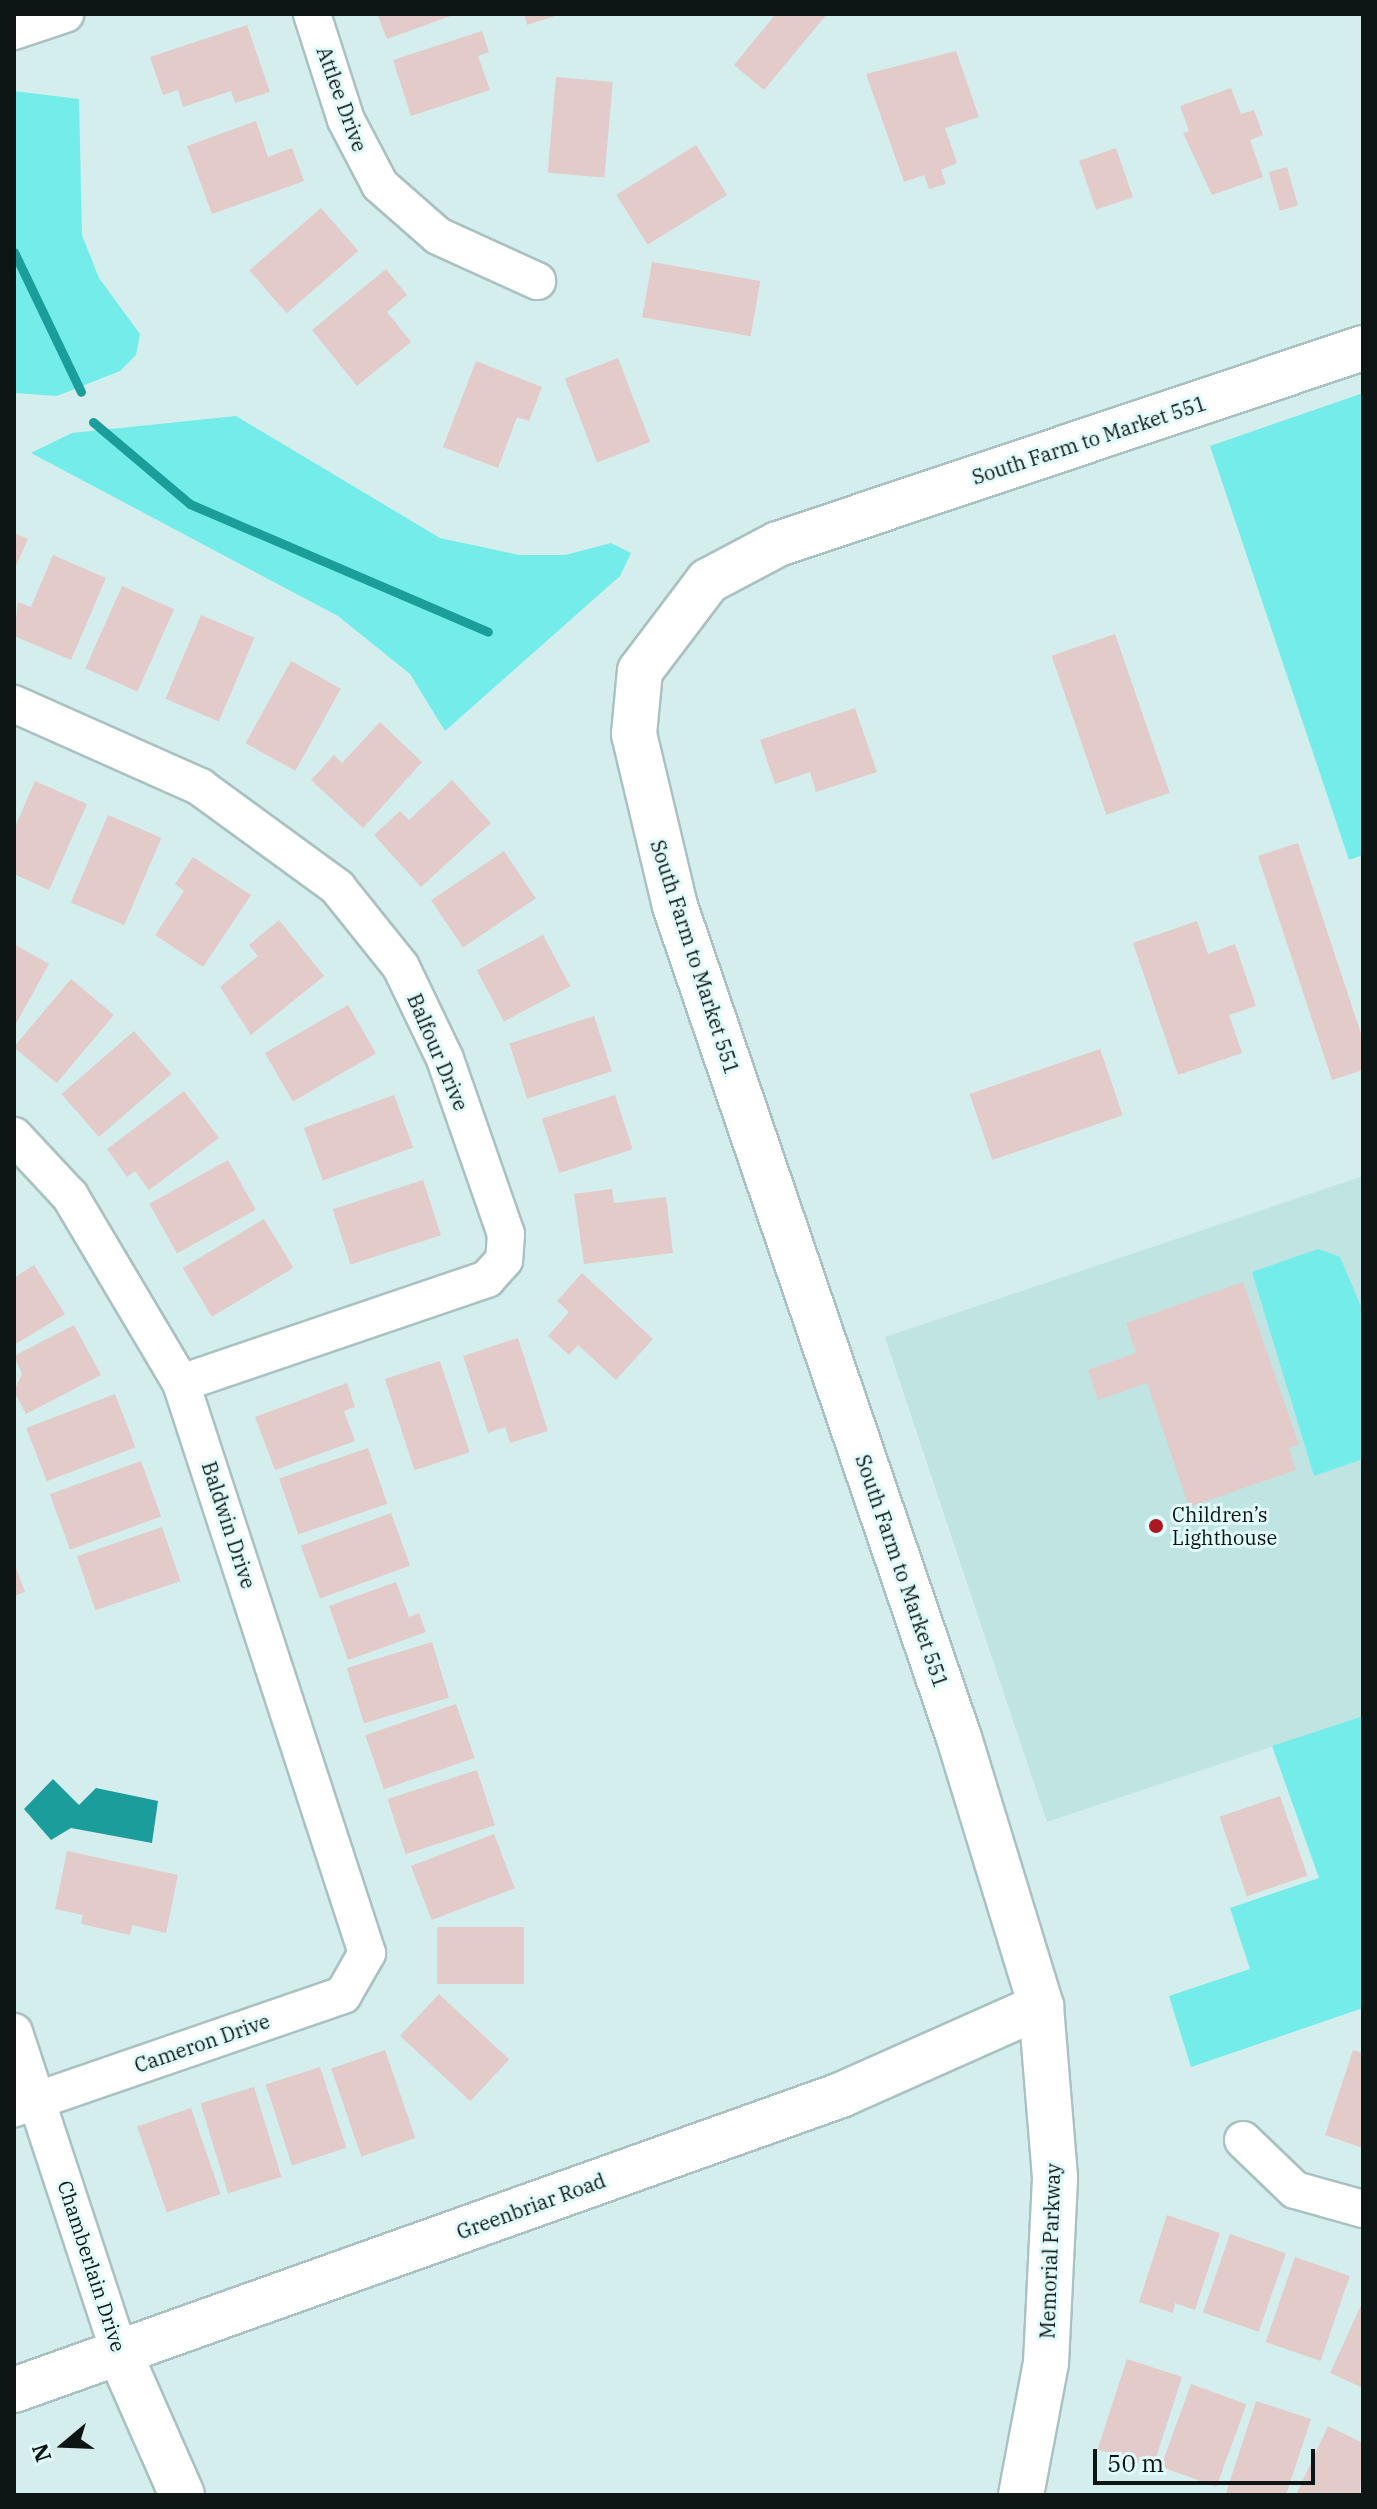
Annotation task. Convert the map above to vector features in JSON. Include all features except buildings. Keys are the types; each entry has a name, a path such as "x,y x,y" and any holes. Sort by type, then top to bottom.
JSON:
{"main road":[{"name":"South Farm to Market 551","path":"1041,2006 959,1738 675,906 634,734 640,671 708,581 778,544 1363,348"},
{"name":"Greenbriar Road","path":"14,2390 841,2095 1041,2006"},
{"name":"Memorial Parkway","path":"1026,2494 1046,2363 1055,2177 1041,2006"},
{"name":"Chamberlain Drive","path":"119,2352 182,2495"}],"street":[{"path":"14,31 65,14"},
{"name":"Attlee Drive","path":"312,14 346,120 380,185 438,236 537,281"},
{"name":"Balfour Drive","path":"14,704 200,787 337,887 407,980 445,1059 506,1234 504,1260 487,1279 181,1383"},
{"name":"Baldwin Drive","path":"14,1136 70,1196 181,1383 367,1953"},
{"name":"Cameron Drive","path":"26,2104 343,1995 367,1953"},
{"name":"Chamberlain Drive","path":"14,2032 26,2104 119,2352"},
{"path":"1243,2140 1295,2190 1363,2209"}],"shaded area":[{"path":"14,91 79,99 82,235 99,278 140,334 136,355 120,371 57,396 14,393"},
{"path":"1363,393 1363,855 1349,860 1210,446"},
{"path":"236,416 440,538 519,555 565,555 611,543 631,553 620,576 445,731 410,674 338,616 31,453 72,433"},
{"name":"Children’s Lighthouse","path":"1363,1176 1363,1716 1047,1822 885,1337"},
{"path":"1318,1249 1340,1257 1363,1311 1363,1459 1314,1476 1252,1272"},
{"path":"1363,1716 1363,2008 1191,2067 1169,1996 1250,1969 1230,1908 1319,1878 1272,1746"},
{"path":"53,1779 79,1805 96,1788 158,1801 152,1843 71,1828 51,1840 24,1809"}],"waterway":[{"path":"14,252 81,392"},
{"path":"93,422 190,504 488,632"}],"place":[{"name":"Children’s Lighthouse","path":"1156,1526"}]}
